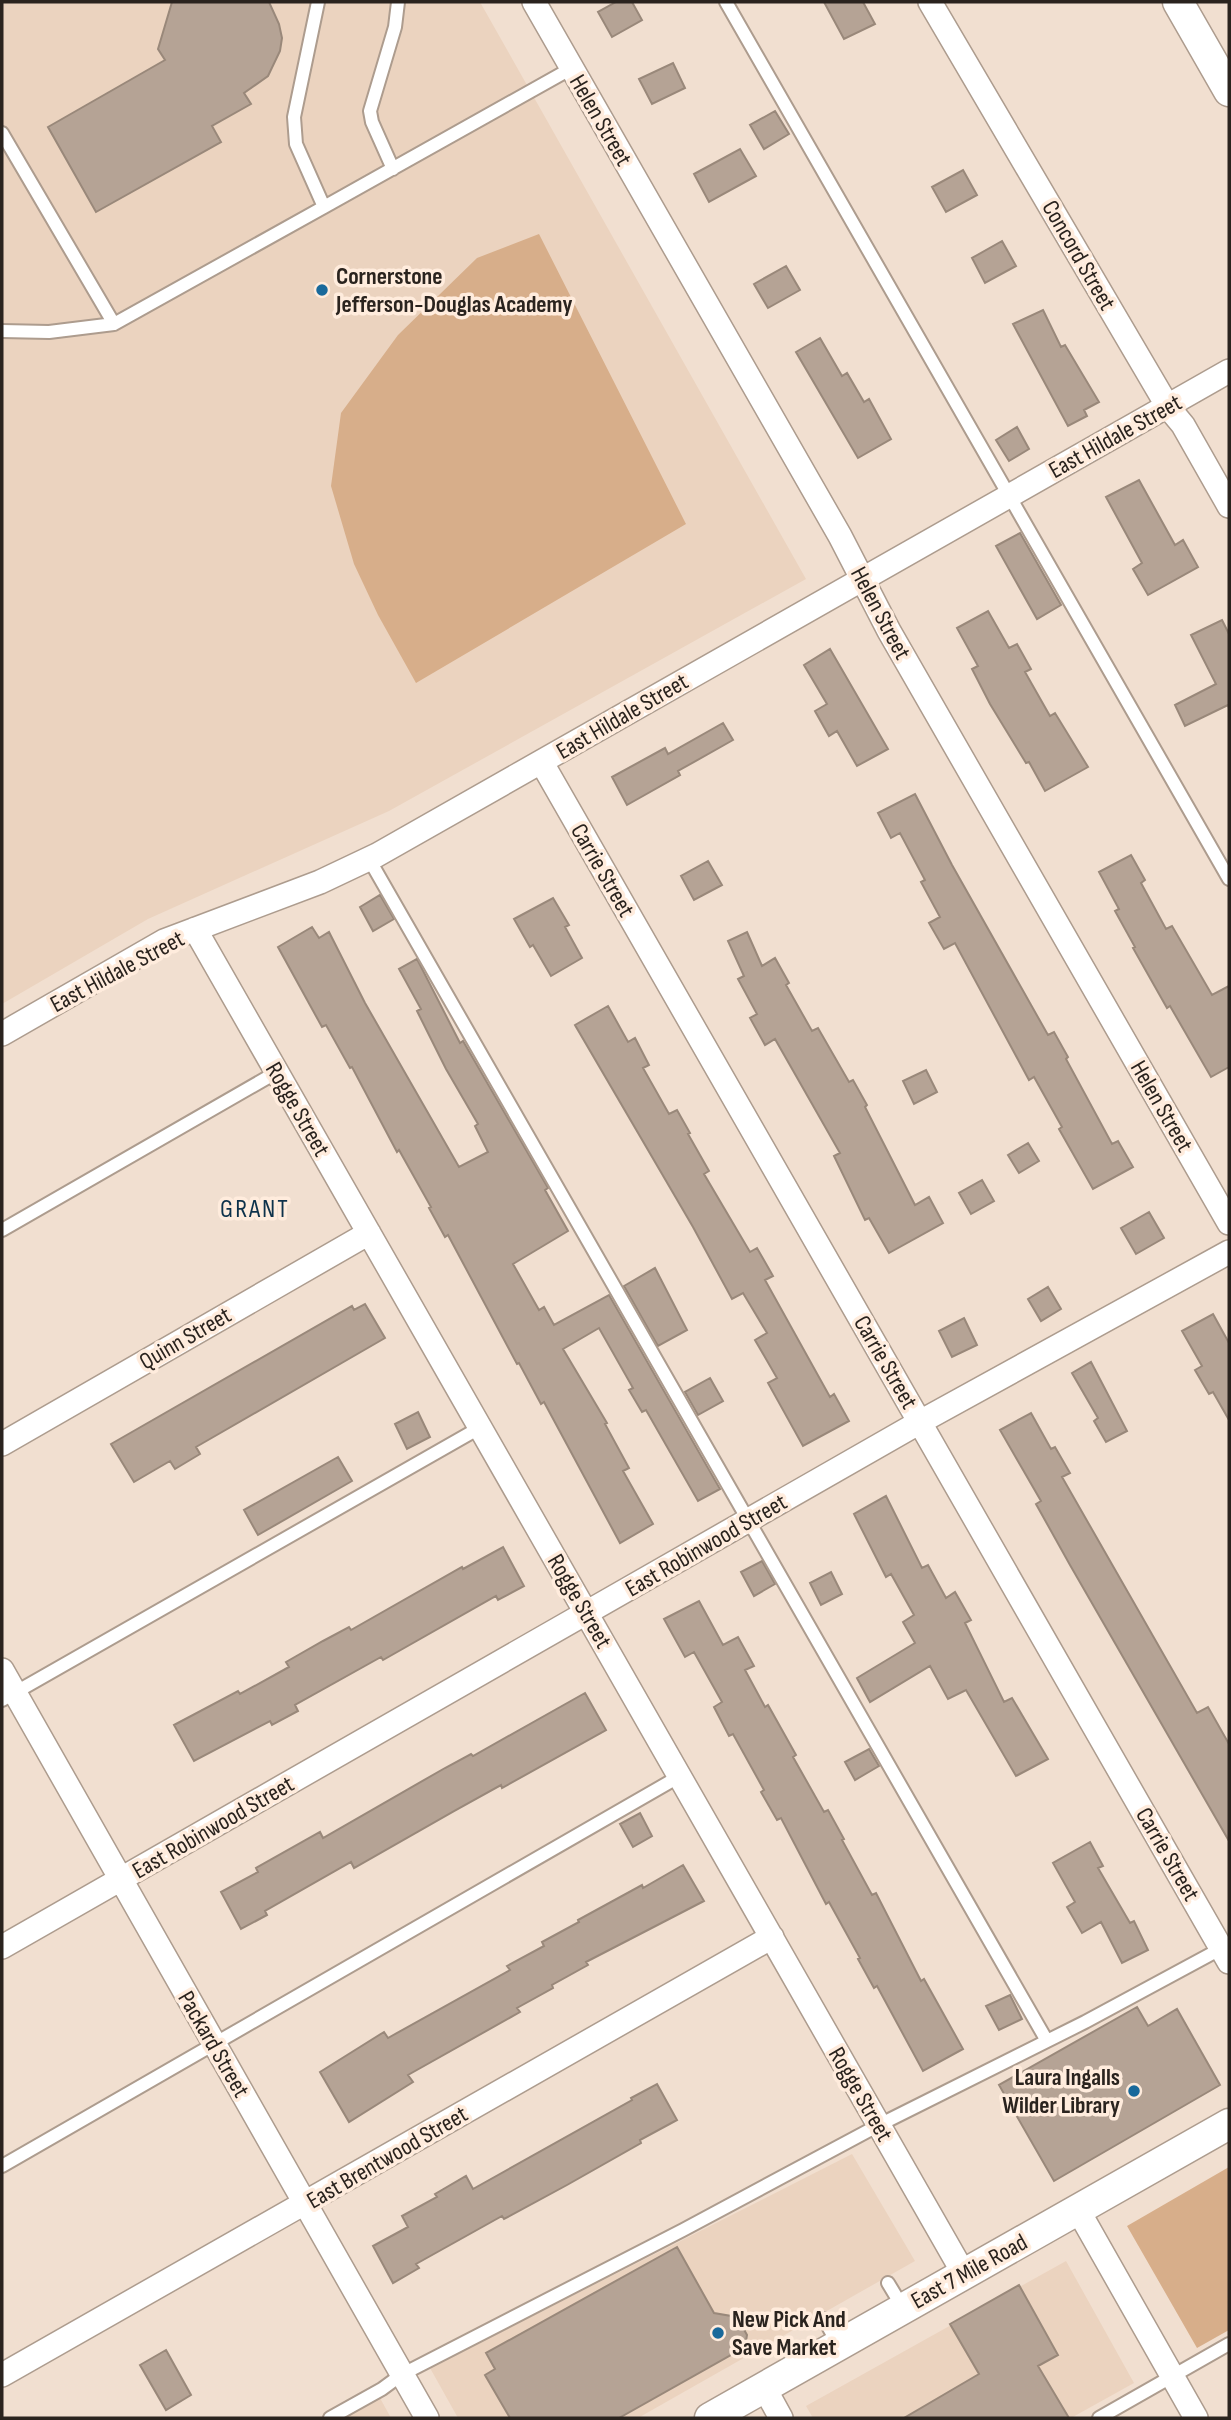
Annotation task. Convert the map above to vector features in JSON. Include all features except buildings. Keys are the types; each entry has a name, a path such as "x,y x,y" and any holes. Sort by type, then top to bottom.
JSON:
{"street":[{"name":"Helen Street","path":"534,2 862,578 889,631 1229,1223"},
{"name":"Concord Street","path":"930,2 1229,506"},
{"path":"1178,2 1229,91"},
{"name":"East Hildale Street","path":"2,1034 164,941 320,882 369,859 1229,371"},
{"name":"Carrie Street","path":"542,763 920,1423 1227,1951"},
{"name":"Rogge Street","path":"195,929 964,2274"},
{"name":"Quinn Street","path":"2,1444 369,1233"},
{"name":"East Robinwood Street","path":"2,1947 920,1423 1229,1252"},
{"name":"Packard Street","path":"2,1670 8,1696 120,1880 427,2418"},
{"name":"East Brentwood Street","path":"2,2375 772,1937"},
{"name":"East 7 Mile Road","path":"710,2418 839,2345 896,2296 964,2274 1229,2124"},
{"path":"1078,2210 1196,2418"},
{"path":"764,2387 781,2418"}],"lane":[{"path":"318,2 294,117 296,144 324,206"},
{"path":"393,169 372,122 370,111 395,27 398,2"},
{"path":"726,2 1229,879"},
{"path":"2,331 49,332 114,324 572,68"},
{"path":"2,133 114,324"},
{"path":"369,859 1047,2041"},
{"path":"2,1230 277,1072"},
{"path":"8,1696 481,1427"},
{"path":"2,2166 680,1776"},
{"path":"330,2418 382,2389 401,2375 683,2230 879,2125 1227,1951"},
{"path":"824,2319 839,2345"},
{"path":"1099,2418 1229,2344"}],"shaded area":[{"name":"Cornerstone Jefferson-Douglas Academy","path":"2,2 480,2 806,579 389,811 148,919 2,1004"},
{"path":"539,234 686,524 416,683 378,615 354,564 331,486 341,413 398,335 477,258"},
{"path":"852,2154 915,2261 638,2418 458,2418 430,2368"},
{"path":"1229,2167 1229,2330 1197,2348 1127,2226"},
{"path":"1066,2261 1134,2383 1071,2418 813,2418 806,2406"},
{"path":"380,2398 391,2418 344,2418"}],"place":[{"name":"Cornerstone Jefferson-Douglas Academy","path":"322,290"},
{"name":"Laura Ingalls Wilder Library","path":"1134,2091"},
{"name":"New Pick And Save Market","path":"718,2333"}],"district":[{"name":"GRANT","path":"255,1208"}]}
